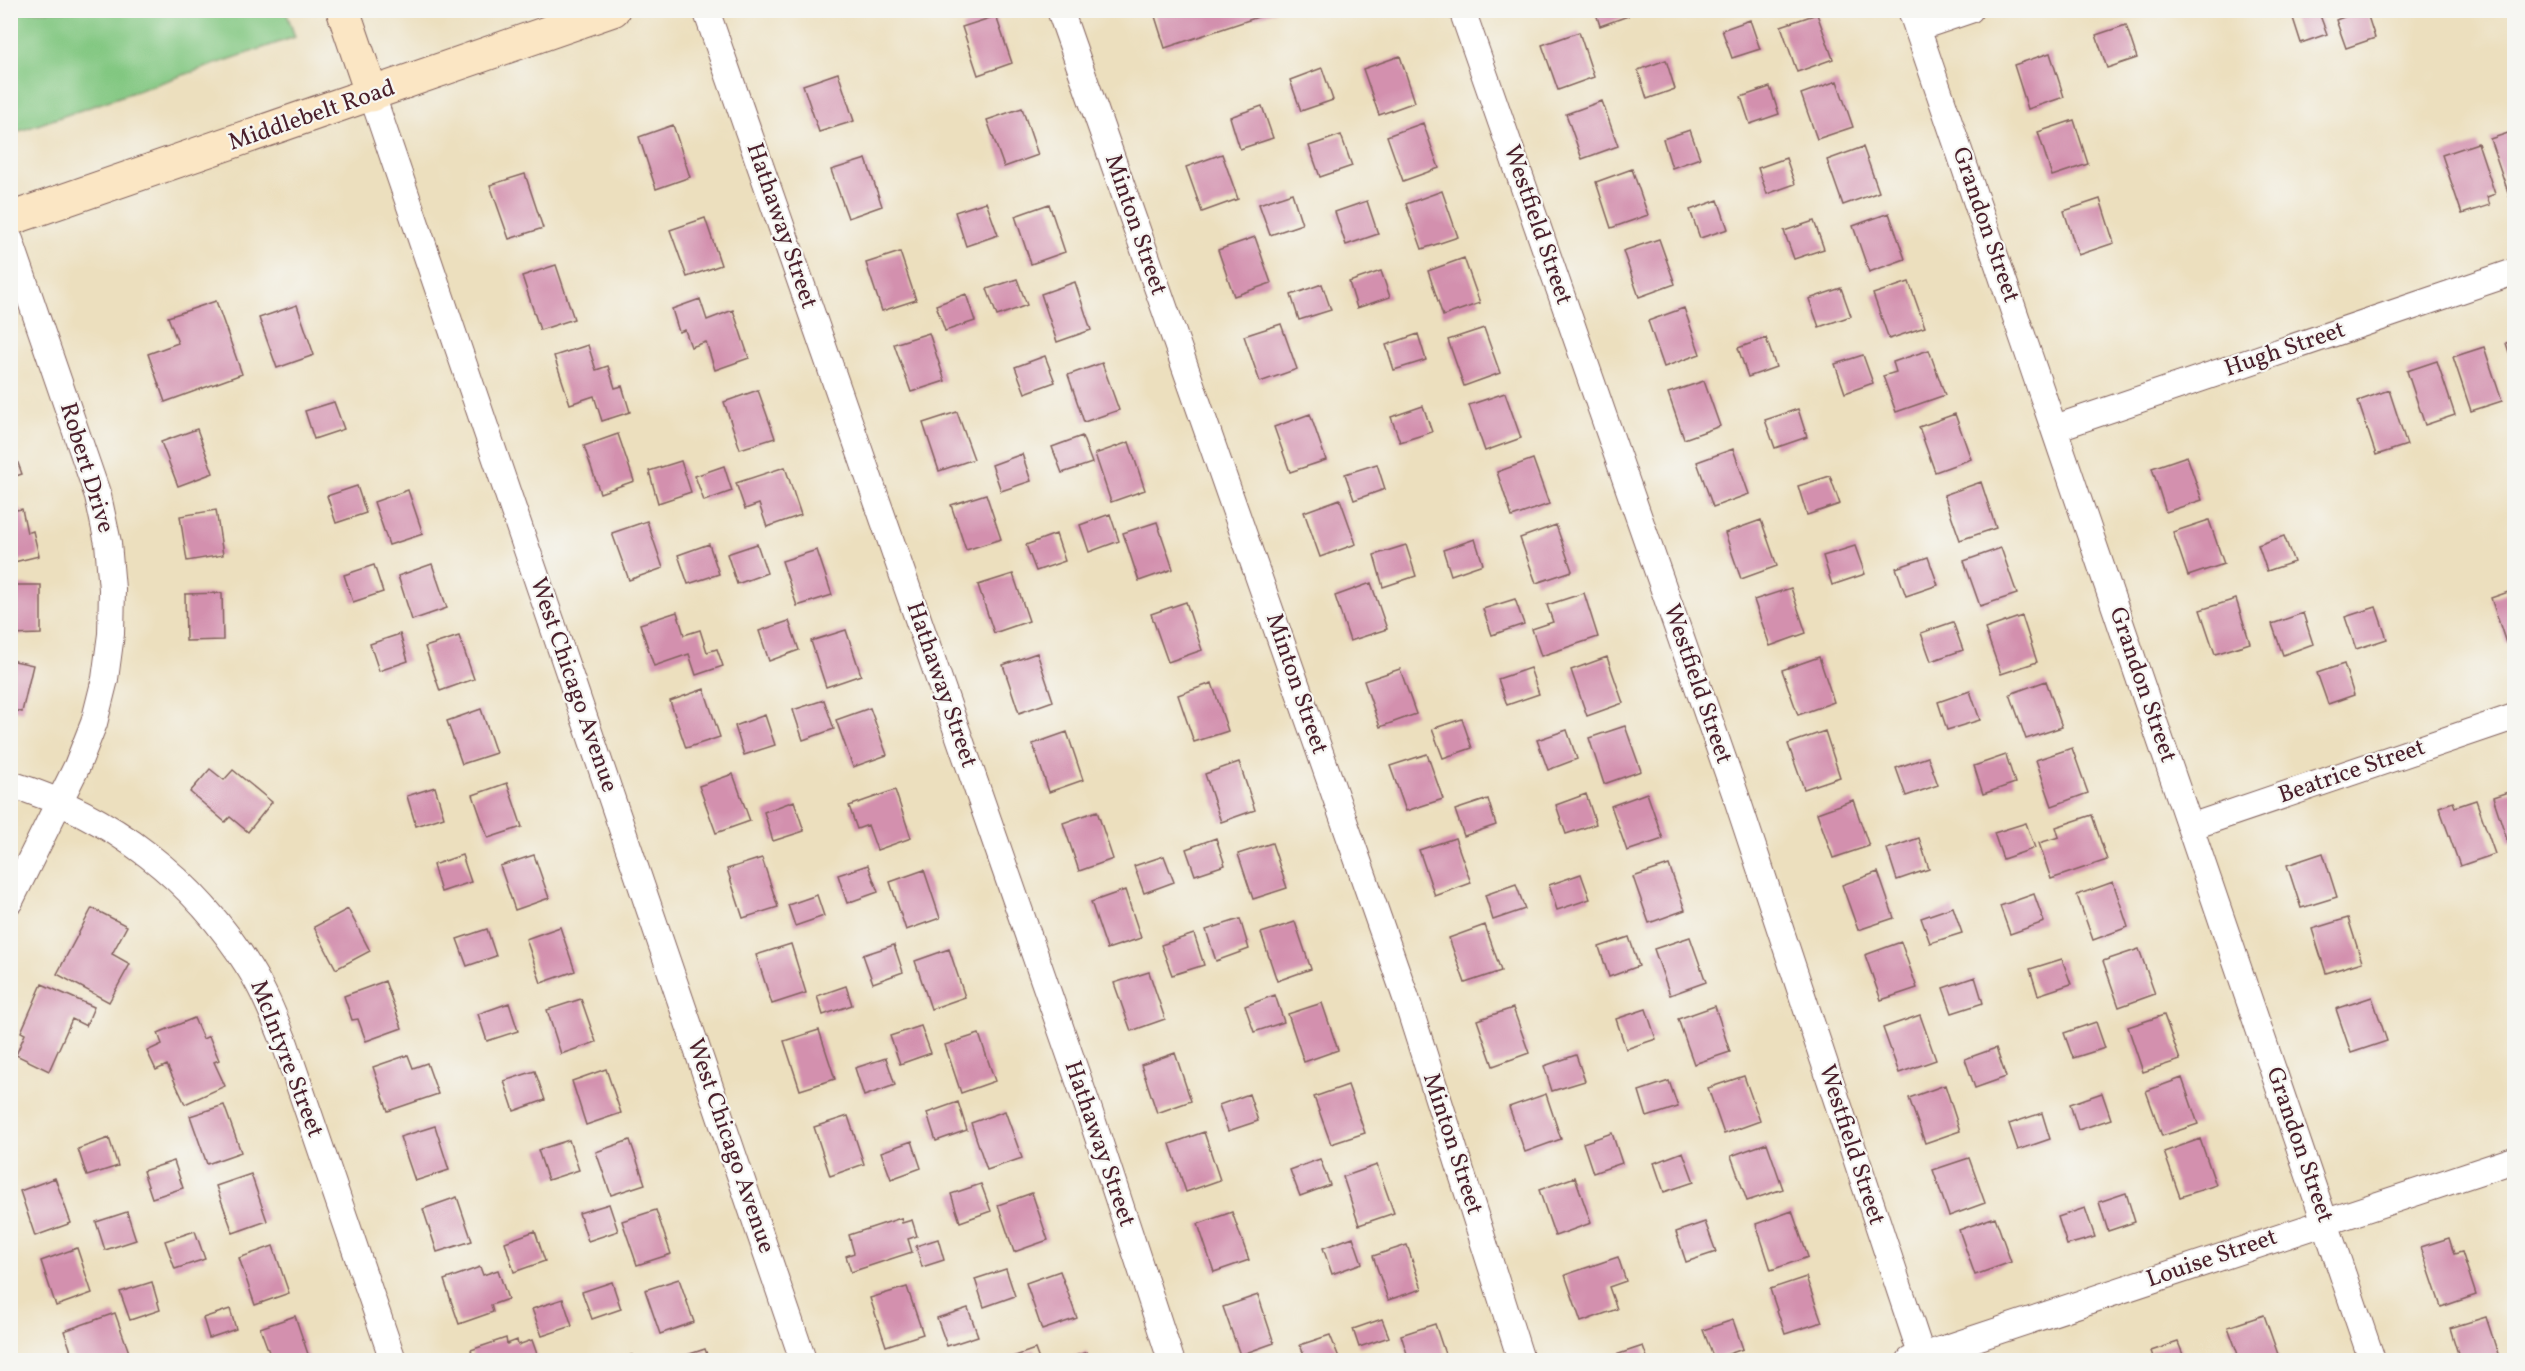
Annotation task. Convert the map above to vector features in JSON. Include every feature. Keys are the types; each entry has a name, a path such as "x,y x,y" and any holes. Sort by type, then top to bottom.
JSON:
{"main road":[{"name":"West Chicago Avenue","path":"343,10 372,95"},
{"name":"Middlebelt Road","path":"10,219 613,10"}],"street":[{"name":"Hathaway Street","path":"706,10 1090,1113 1171,1360"},
{"name":"Minton Street","path":"1060,10 1406,998 1521,1360"},
{"name":"Westfield Street","path":"1462,10 1737,799 1918,1359"},
{"path":"1914,20 1970,10"},
{"name":"Grandon Street","path":"1914,20 2372,1360"},
{"name":"West Chicago Avenue","path":"372,95 803,1360"},
{"name":"Robert Drive","path":"10,240 98,496 108,543 112,589 111,634 105,679 94,723 77,765 10,901"},
{"name":"Hugh Street","path":"2055,428 2514,272"},
{"name":"Beatrice Street","path":"2190,827 2514,717"},
{"name":"McIntyre Street","path":"10,784 95,818 179,880 225,932 251,970 285,1044 393,1360"},
{"name":"Louise Street","path":"1918,1359 2514,1160"}],"green space":[{"path":"10,11 286,11 295,37 11,134"}],"building":[{"path":"1153,10 1276,10 1276,11 1165,48"},
{"path":"1595,10 1626,10 1628,16 1600,26"},
{"path":"2304,10 2318,10 2327,34 2301,43 2292,15"},
{"path":"2366,10 2375,38 2346,48 2336,20"},
{"path":"1817,14 1833,59 1797,72 1781,26"},
{"path":"996,16 1012,63 978,75 962,27"},
{"path":"1750,20 1760,49 1732,58 1722,30"},
{"path":"2126,25 2137,58 2107,68 2096,35"},
{"path":"1579,32 1594,77 1558,90 1542,45"},
{"path":"2050,53 2064,97 2028,109 2014,65"},
{"path":"1400,56 1415,102 1379,115 1363,69"},
{"path":"1666,60 1675,89 1647,99 1638,70"},
{"path":"1322,68 1333,100 1301,111 1290,80"},
{"path":"838,73 854,121 819,132 803,85"},
{"path":"1837,81 1853,127 1817,139 1801,94"},
{"path":"1770,87 1779,114 1750,124 1741,97"},
{"path":"1602,101 1618,146 1582,159 1566,114"},
{"path":"1262,106 1273,138 1240,149 1230,117"},
{"path":"1022,108 1038,155 1004,167 987,120"},
{"path":"2074,120 2088,164 2052,176 2038,132"},
{"path":"1423,123 1439,168 1403,181 1387,136"},
{"path":"673,125 690,177 656,189 639,137"},
{"path":"1690,130 1700,158 1672,168 1663,139"},
{"path":"2514,131 2514,197 2510,198 2490,139"},
{"path":"1341,135 1352,166 1320,177 1309,146"},
{"path":"2478,143 2495,194 2487,197 2490,205 2462,214 2442,155"},
{"path":"1863,147 1879,192 1843,205 1827,160"},
{"path":"1222,154 1238,199 1202,212 1186,167"},
{"path":"1786,158 1795,184 1767,194 1758,168"},
{"path":"866,159 882,206 848,218 831,170"},
{"path":"1632,169 1648,215 1611,228 1596,182"},
{"path":"525,174 543,228 509,239 490,185"},
{"path":"1442,191 1458,237 1422,249 1406,204"},
{"path":"1292,193 1302,224 1270,235 1259,204"},
{"path":"2100,199 2114,243 2078,255 2064,211"},
{"path":"1718,200 1728,229 1700,238 1690,210"},
{"path":"1367,201 1378,234 1346,245 1335,212"},
{"path":"986,202 998,235 966,246 955,212"},
{"path":"1049,204 1065,252 1031,264 1015,216"},
{"path":"1889,213 1905,259 1869,272 1853,226"},
{"path":"705,218 721,265 687,277 670,230"},
{"path":"1814,221 1824,249 1794,259 1784,231"},
{"path":"1255,237 1271,283 1234,296 1218,250"},
{"path":"1659,239 1675,284 1639,297 1623,251"},
{"path":"900,252 916,300 882,311 866,263"},
{"path":"1464,258 1480,303 1443,316 1428,271"},
{"path":"556,265 574,319 540,330 522,276"},
{"path":"1381,271 1390,297 1357,308 1349,282"},
{"path":"1017,279 1027,305 997,316 987,289"},
{"path":"1075,282 1091,330 1057,342 1041,294"},
{"path":"1909,282 1925,327 1889,339 1873,294"},
{"path":"1322,284 1331,310 1299,320 1291,295"},
{"path":"1841,288 1851,316 1819,327 1809,299"},
{"path":"966,294 975,321 945,331 936,305"},
{"path":"700,299 707,320 733,310 749,358 715,370 706,342 691,347 685,330 679,332 672,309"},
{"path":"216,301 242,374 165,402 148,354 178,343 168,317"},
{"path":"297,305 314,355 277,368 259,318"},
{"path":"1684,308 1700,354 1664,367 1648,321"},
{"path":"1281,324 1297,369 1260,382 1244,336"},
{"path":"1484,328 1500,373 1464,386 1448,340"},
{"path":"929,333 945,381 911,392 894,344"},
{"path":"1418,334 1426,360 1394,370 1386,345"},
{"path":"1766,338 1776,367 1748,377 1738,348"},
{"path":"2514,340 2514,368 2506,343"},
{"path":"588,345 596,370 608,366 615,388 622,386 630,412 602,421 594,396 570,404 554,356"},
{"path":"2484,347 2502,401 2471,411 2453,357"},
{"path":"1929,350 1945,395 1896,412 1883,376 1896,372 1893,362"},
{"path":"1863,355 1873,383 1845,393 1835,364"},
{"path":"1045,356 1055,382 1025,393 1015,367"},
{"path":"2437,361 2455,415 2425,425 2407,371"},
{"path":"1102,363 1119,410 1084,422 1068,375"},
{"path":"1704,381 1720,426 1684,439 1668,393"},
{"path":"758,390 775,438 740,449 724,402"},
{"path":"2389,390 2407,445 2376,455 2358,401"},
{"path":"1505,393 1521,438 1485,451 1469,405"},
{"path":"334,402 344,429 314,439 305,411"},
{"path":"1423,406 1432,432 1400,442 1391,417"},
{"path":"1798,409 1807,437 1775,448 1765,420"},
{"path":"957,412 974,459 939,471 923,423"},
{"path":"1310,414 1326,460 1290,472 1274,427"},
{"path":"1955,414 1971,459 1935,472 1919,427"},
{"path":"197,429 213,473 178,486 161,442"},
{"path":"618,434 634,481 600,493 584,446"},
{"path":"1082,436 1092,463 1062,473 1052,447"},
{"path":"10,441 22,474 10,478"},
{"path":"1129,442 1145,490 1111,502 1095,454"},
{"path":"1733,449 1749,494 1713,507 1697,462"},
{"path":"1022,454 1031,481 1001,491 992,465"},
{"path":"2187,456 2202,500 2166,512 2152,468"},
{"path":"1533,459 1549,504 1512,517 1497,472"},
{"path":"681,461 691,492 658,503 649,471"},
{"path":"1377,464 1385,489 1354,500 1345,474"},
{"path":"724,466 732,491 704,501 695,476"},
{"path":"785,467 801,515 767,527 759,504 745,509 736,483"},
{"path":"1830,476 1840,504 1807,515 1798,486"},
{"path":"1981,482 1996,528 1960,540 1944,495"},
{"path":"357,486 366,513 336,523 327,496"},
{"path":"408,490 423,534 389,545 374,502"},
{"path":"986,494 1001,539 966,550 951,505"},
{"path":"1340,499 1356,544 1320,557 1304,512"},
{"path":"22,509 27,533 33,531 39,556 10,563 10,511"},
{"path":"216,510 223,555 187,561 180,516"},
{"path":"1110,514 1119,541 1089,552 1080,525"},
{"path":"1761,520 1777,566 1741,579 1725,533"},
{"path":"2209,520 2224,564 2188,576 2173,532"},
{"path":"647,521 663,568 629,580 612,533"},
{"path":"1157,522 1173,569 1139,581 1123,533"},
{"path":"1556,525 1572,571 1536,583 1520,538"},
{"path":"1056,534 1065,561 1036,571 1026,545"},
{"path":"2284,536 2294,562 2267,571 2258,545"},
{"path":"1475,539 1483,564 1451,575 1443,550"},
{"path":"709,544 719,574 688,584 678,555"},
{"path":"757,544 767,573 737,584 727,554"},
{"path":"1406,545 1416,576 1383,587 1374,555"},
{"path":"1855,546 1865,574 1832,585 1823,556"},
{"path":"2001,548 2017,594 1980,606 1964,561"},
{"path":"817,550 832,595 797,606 782,561"},
{"path":"1928,557 1938,585 1906,596 1896,568"},
{"path":"432,564 447,608 412,620 398,576"},
{"path":"374,565 383,592 353,602 344,575"},
{"path":"1013,574 1029,621 994,633 978,585"},
{"path":"1371,583 1387,629 1350,641 1335,596"},
{"path":"10,585 41,585 41,634 10,635"},
{"path":"1791,588 1806,633 1770,646 1754,600"},
{"path":"2514,590 2514,641 2506,643 2491,598"},
{"path":"222,593 223,640 186,641 185,594"},
{"path":"1584,593 1598,637 1541,656 1532,629 1553,622 1547,605"},
{"path":"1515,599 1524,624 1492,635 1483,609"},
{"path":"2236,599 2250,643 2215,654 2200,610"},
{"path":"1186,602 1202,650 1168,662 1151,614"},
{"path":"2376,607 2387,639 2356,649 2345,617"},
{"path":"677,612 684,635 700,630 707,652 717,649 723,666 696,675 689,654 654,666 640,624"},
{"path":"2303,613 2313,644 2283,655 2272,624"},
{"path":"2022,616 2037,662 2001,674 1985,629"},
{"path":"789,621 799,650 769,661 759,631"},
{"path":"1953,622 1963,650 1931,661 1921,633"},
{"path":"846,630 861,675 826,687 811,641"},
{"path":"400,634 408,661 379,671 370,644"},
{"path":"459,636 474,679 440,691 425,647"},
{"path":"1037,653 1053,701 1019,713 1003,665"},
{"path":"1607,657 1623,703 1587,716 1571,670"},
{"path":"1819,657 1834,702 1798,715 1782,670"},
{"path":"10,660 33,665 22,712 10,709"},
{"path":"2344,664 2354,695 2328,704 2317,673"},
{"path":"1530,668 1539,694 1507,705 1498,679"},
{"path":"1400,669 1416,714 1380,727 1364,681"},
{"path":"2046,681 2062,727 2026,739 2010,694"},
{"path":"1212,683 1228,731 1194,742 1178,695"},
{"path":"704,689 720,737 686,748 670,701"},
{"path":"1970,691 1980,720 1947,730 1938,702"},
{"path":"824,700 834,729 803,740 793,710"},
{"path":"870,708 887,755 853,767 836,720"},
{"path":"481,709 496,753 462,764 447,721"},
{"path":"765,715 775,745 744,755 735,726"},
{"path":"1462,719 1472,748 1443,758 1432,729"},
{"path":"1625,726 1641,771 1604,784 1589,738"},
{"path":"1567,730 1577,759 1548,770 1537,740"},
{"path":"1825,731 1840,777 1804,789 1788,744"},
{"path":"1067,732 1083,780 1049,792 1033,744"},
{"path":"2072,748 2088,793 2052,806 2036,760"},
{"path":"1427,754 1443,799 1406,811 1390,766"},
{"path":"2006,755 2015,783 1983,794 1974,766"},
{"path":"1928,757 1938,785 1906,796 1896,768"},
{"path":"1239,762 1255,810 1221,822 1205,774"},
{"path":"210,769 224,780 233,770 272,802 248,832 230,817 225,822 190,792"},
{"path":"733,774 750,821 716,833 699,786"},
{"path":"507,783 522,827 488,838 473,795"},
{"path":"435,787 444,817 416,826 407,796"},
{"path":"895,790 911,838 877,850 868,825 857,829 849,806"},
{"path":"2514,790 2514,840 2508,843 2493,797"},
{"path":"1647,793 1663,839 1627,851 1611,806"},
{"path":"1586,794 1596,824 1566,834 1556,805"},
{"path":"1488,799 1496,825 1464,836 1455,810"},
{"path":"1853,800 1869,846 1833,858 1817,813"},
{"path":"2476,800 2495,854 2460,866 2439,807 2453,802 2455,807"},
{"path":"794,801 804,831 773,841 764,812"},
{"path":"1097,811 1113,859 1079,871 1063,823"},
{"path":"2092,815 2107,860 2051,879 2039,843 2059,837 2056,827"},
{"path":"2026,823 2035,848 2003,859 1994,833"},
{"path":"1216,838 1225,865 1195,875 1186,849"},
{"path":"1455,838 1471,883 1435,896 1419,850"},
{"path":"1919,838 1929,869 1897,880 1887,849"},
{"path":"1272,843 1287,888 1253,899 1238,854"},
{"path":"2323,853 2337,897 2301,908 2287,865"},
{"path":"462,855 471,882 441,892 433,865"},
{"path":"534,855 549,898 515,910 500,866"},
{"path":"1164,856 1174,882 1144,893 1134,866"},
{"path":"762,858 778,907 743,918 727,869"},
{"path":"868,865 878,892 847,903 838,875"},
{"path":"1669,865 1685,910 1649,923 1633,877"},
{"path":"924,870 940,918 906,930 890,882"},
{"path":"1878,872 1894,918 1858,930 1842,885"},
{"path":"1581,874 1590,899 1557,910 1549,885"},
{"path":"2113,882 2128,927 2093,940 2077,895"},
{"path":"1516,884 1525,909 1493,920 1485,895"},
{"path":"1125,890 1141,938 1107,949 1091,902"},
{"path":"2034,894 2044,922 2010,934 2000,906"},
{"path":"817,895 824,916 795,926 788,905"},
{"path":"1953,907 1962,933 1930,943 1921,918"},
{"path":"92,908 127,926 112,954 130,964 109,1002 57,974"},
{"path":"348,909 370,951 336,969 314,927"},
{"path":"2348,918 2362,962 2326,973 2312,929"},
{"path":"1240,919 1249,949 1216,961 1206,930"},
{"path":"1295,922 1311,969 1277,981 1261,933"},
{"path":"1485,925 1501,971 1465,983 1449,938"},
{"path":"560,927 575,971 541,983 526,939"},
{"path":"487,929 496,956 467,966 457,939"},
{"path":"1194,934 1204,965 1172,975 1161,945"},
{"path":"1629,937 1639,966 1609,977 1599,947"},
{"path":"1690,937 1706,982 1670,995 1654,949"},
{"path":"1901,942 1917,988 1881,1000 1865,955"},
{"path":"791,944 806,993 772,1004 756,955"},
{"path":"894,945 903,972 873,983 863,955"},
{"path":"949,949 965,997 931,1009 915,961"},
{"path":"2139,949 2155,994 2119,1007 2103,961"},
{"path":"2062,959 2071,984 2038,995 2030,969"},
{"path":"1149,972 1165,1019 1131,1031 1114,983"},
{"path":"1975,977 1983,1003 1952,1013 1943,988"},
{"path":"385,981 402,1028 366,1041 358,1019 352,1020 344,996"},
{"path":"42,984 94,1007 86,1026 72,1019 49,1071 16,1055 25,1034 21,1032"},
{"path":"846,986 852,1005 823,1015 817,996"},
{"path":"1275,995 1284,1022 1254,1032 1245,1006"},
{"path":"2372,997 2387,1041 2351,1053 2336,1009"},
{"path":"581,999 596,1042 561,1054 547,1010"},
{"path":"509,1003 518,1031 487,1041 478,1014"},
{"path":"1322,1003 1338,1050 1304,1062 1288,1014"},
{"path":"1715,1006 1730,1052 1694,1064 1678,1019"},
{"path":"1513,1008 1529,1053 1493,1066 1477,1020"},
{"path":"1646,1009 1656,1039 1626,1049 1616,1019"},
{"path":"1920,1015 1936,1060 1899,1073 1883,1028"},
{"path":"2164,1015 2180,1060 2143,1072 2128,1027"},
{"path":"194,1018 203,1039 209,1036 219,1060 214,1062 225,1086 185,1104 167,1065 156,1070 147,1051 162,1044 158,1033"},
{"path":"2096,1022 2105,1048 2073,1058 2064,1033"},
{"path":"921,1026 931,1053 900,1064 890,1036"},
{"path":"819,1030 835,1079 800,1090 784,1041"},
{"path":"979,1034 995,1081 961,1093 945,1045"},
{"path":"1996,1048 2006,1077 1975,1088 1965,1059"},
{"path":"1175,1053 1191,1101 1157,1113 1141,1065"},
{"path":"408,1055 413,1068 427,1063 438,1094 388,1111 373,1067"},
{"path":"1576,1055 1585,1081 1552,1091 1544,1066"},
{"path":"886,1058 895,1085 864,1096 855,1068"},
{"path":"606,1069 621,1113 586,1125 572,1081"},
{"path":"535,1071 545,1100 514,1111 504,1081"},
{"path":"1744,1076 1760,1121 1724,1134 1708,1088"},
{"path":"2182,1078 2198,1124 2162,1136 2146,1091"},
{"path":"1669,1081 1678,1107 1647,1117 1639,1091"},
{"path":"1348,1085 1365,1133 1331,1144 1314,1097"},
{"path":"1945,1085 1960,1131 1925,1143 1909,1098"},
{"path":"2102,1093 2111,1119 2078,1130 2070,1104"},
{"path":"1249,1094 1258,1121 1228,1131 1219,1105"},
{"path":"1546,1094 1561,1139 1525,1152 1509,1107"},
{"path":"958,1102 967,1130 936,1141 927,1113"},
{"path":"224,1105 241,1152 207,1164 190,1116"},
{"path":"1005,1111 1022,1158 987,1170 971,1123"},
{"path":"2042,1113 2050,1139 2018,1150 2009,1124"},
{"path":"848,1116 864,1164 830,1176 814,1127"},
{"path":"435,1126 449,1170 415,1181 400,1137"},
{"path":"1204,1132 1220,1180 1186,1192 1170,1144"},
{"path":"1612,1133 1622,1163 1593,1173 1583,1143"},
{"path":"109,1138 118,1166 87,1176 78,1149"},
{"path":"2200,1139 2216,1185 2180,1197 2164,1152"},
{"path":"569,1140 579,1170 548,1180 538,1150"},
{"path":"630,1140 645,1184 611,1195 596,1152"},
{"path":"912,1141 921,1168 891,1179 881,1152"},
{"path":"1767,1143 1783,1189 1747,1201 1731,1156"},
{"path":"1683,1152 1694,1182 1664,1192 1654,1163"},
{"path":"1969,1158 1985,1203 1949,1216 1933,1170"},
{"path":"1320,1159 1330,1185 1300,1196 1290,1170"},
{"path":"174,1161 183,1188 152,1198 143,1171"},
{"path":"1377,1165 1394,1213 1359,1225 1343,1177"},
{"path":"251,1174 267,1221 233,1233 216,1186"},
{"path":"1575,1177 1591,1223 1555,1236 1539,1190"},
{"path":"55,1178 71,1223 35,1236 20,1191"},
{"path":"981,1184 991,1211 960,1222 951,1194"},
{"path":"1032,1193 1048,1240 1014,1252 998,1205"},
{"path":"2126,1193 2135,1222 2108,1231 2099,1202"},
{"path":"457,1197 472,1241 437,1252 423,1209"},
{"path":"609,1204 618,1231 588,1241 579,1213"},
{"path":"2085,1208 2095,1237 2067,1245 2058,1217"},
{"path":"656,1210 671,1254 637,1265 622,1221"},
{"path":"1792,1211 1808,1257 1771,1270 1756,1224"},
{"path":"127,1212 136,1240 105,1250 96,1222"},
{"path":"1232,1212 1249,1260 1214,1272 1198,1224"},
{"path":"1995,1217 2011,1262 1975,1275 1959,1230"},
{"path":"901,1218 902,1223 912,1220 917,1236 908,1239 912,1252 851,1272 846,1256 854,1253 849,1235"},
{"path":"1705,1222 1716,1252 1686,1262 1676,1232"},
{"path":"195,1231 205,1259 175,1269 165,1241"},
{"path":"535,1231 545,1261 514,1272 505,1242"},
{"path":"1353,1237 1362,1263 1332,1274 1323,1248"},
{"path":"2449,1238 2454,1254 2462,1252 2476,1295 2441,1307 2421,1247"},
{"path":"938,1239 944,1260 922,1267 916,1246"},
{"path":"1407,1245 1422,1289 1388,1300 1373,1256"},
{"path":"273,1246 289,1293 255,1305 239,1258"},
{"path":"77,1248 92,1293 56,1306 41,1261"},
{"path":"1618,1257 1626,1281 1609,1287 1617,1309 1581,1322 1565,1275"},
{"path":"480,1267 483,1275 498,1270 508,1299 491,1305 493,1312 459,1324 444,1280"},
{"path":"1006,1269 1015,1296 984,1307 975,1279"},
{"path":"1060,1271 1077,1318 1042,1330 1026,1283"},
{"path":"1806,1277 1822,1322 1785,1334 1770,1289"},
{"path":"679,1279 694,1322 660,1334 645,1290"},
{"path":"152,1282 160,1310 130,1320 120,1292"},
{"path":"612,1282 621,1309 592,1319 582,1292"},
{"path":"907,1287 923,1334 886,1346 870,1298"},
{"path":"1258,1295 1274,1343 1240,1355 1223,1307"},
{"path":"563,1299 572,1326 542,1336 532,1309"},
{"path":"968,1308 978,1336 947,1346 937,1318"},
{"path":"230,1309 236,1329 209,1338 203,1318"},
{"path":"115,1313 131,1358 74,1360 64,1331"},
{"path":"2264,1315 2280,1360 2240,1360 2228,1327"},
{"path":"295,1316 310,1360 272,1360 260,1328"},
{"path":"2486,1317 2500,1360 2460,1360 2450,1328"},
{"path":"1382,1319 1389,1337 1359,1347 1353,1329"},
{"path":"1733,1320 1743,1349 1714,1359 1703,1330"},
{"path":"1435,1324 1447,1360 1409,1360 1401,1335"},
{"path":"1330,1335 1340,1360 1306,1360 1300,1345"},
{"path":"506,1338 507,1344 517,1340 518,1345 532,1340 539,1360 474,1360 471,1350"},
{"path":"2178,1342 2185,1360 2154,1360 2151,1351"},
{"path":"1643,1346 1648,1360 1601,1360"},
{"path":"705,1349 709,1360 672,1360"},
{"path":"1035,1349 1039,1360 1004,1360"},
{"path":"1087,1352 1090,1360 1063,1360"},
{"path":"632,1355 634,1360 615,1360"}]}
